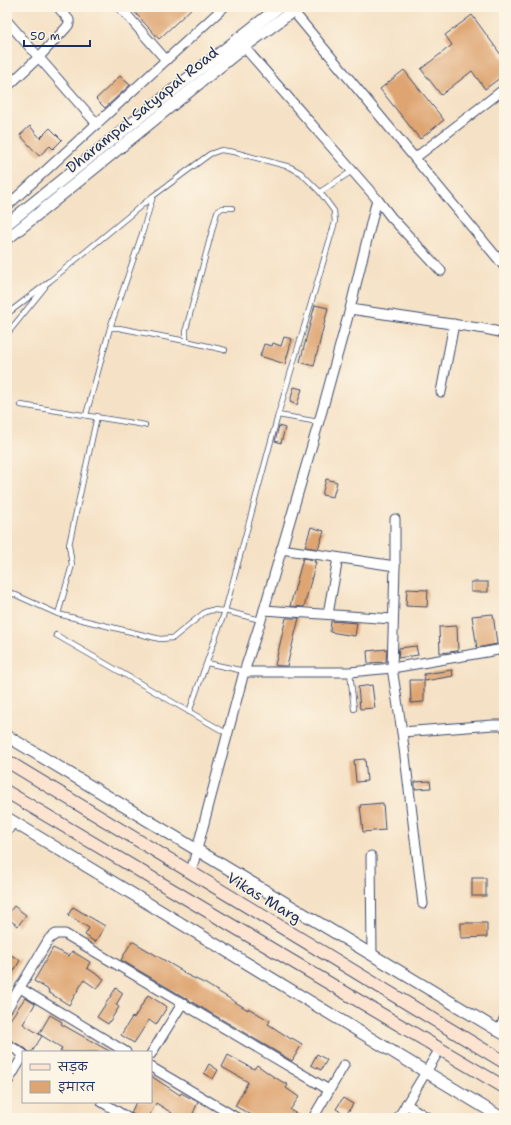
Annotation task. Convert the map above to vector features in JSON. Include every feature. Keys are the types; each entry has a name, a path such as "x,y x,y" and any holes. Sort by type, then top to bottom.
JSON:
{"main road":[{"name":"Vikas Marg","path":"7,760 504,1062"},
{"path":"7,792 504,1087"}],"street":[{"path":"7,87 39,57 69,24 69,20 58,7"},
{"path":"120,7 166,60"},
{"path":"7,206 224,7"},
{"name":"Dharampal Satyapal Road","path":"7,224 279,7"},
{"path":"296,9 415,158 504,266"},
{"name":"Dharampal Satyapal Road","path":"7,239 244,47 296,9"},
{"path":"7,21 97,124"},
{"path":"244,47 391,217 441,271"},
{"path":"415,158 504,89"},
{"path":"191,872 244,672 264,610 319,422 350,309 377,199"},
{"path":"350,309 504,333"},
{"path":"441,392 454,324"},
{"path":"395,520 392,668 402,732 423,904"},
{"path":"281,549 395,566"},
{"path":"328,614 338,558"},
{"path":"264,610 392,619"},
{"path":"244,672 350,672 392,668 504,649"},
{"path":"402,732 493,725 503,725 504,727"},
{"path":"7,736 502,1033 504,1019"},
{"path":"7,832 10,820 502,1118"},
{"path":"371,856 372,955"},
{"path":"7,1009 49,939 56,934 65,934 329,1090"},
{"path":"20,988 124,1051"},
{"path":"152,1052 182,1004"},
{"path":"7,1044 22,1054"},
{"path":"398,1118 440,1049"},
{"path":"7,1083 22,1057"},
{"path":"313,1118 344,1066"},
{"path":"152,1068 237,1118"},
{"path":"104,1103 128,1118"},
{"path":"115,1110 120,1103"},
{"path":"406,1104 428,1118"}],"lane":[{"path":"7,314 50,281 153,196 199,161 210,154 221,150 290,167 301,173 320,192 334,211 335,222 278,415 225,611 189,712"},
{"path":"320,192 352,171"},
{"path":"86,414 110,328 142,234 153,196"},
{"path":"186,340 186,329 216,212 222,208 232,208"},
{"path":"7,334 50,281"},
{"path":"110,328 119,328 186,340 225,350"},
{"path":"21,405 86,414 145,425"},
{"path":"278,415 319,422"},
{"path":"58,614 72,565 69,545 97,416"},
{"path":"7,591 58,614 160,639 173,638 205,612 212,610 225,611 261,620"},
{"path":"56,635 228,734"},
{"path":"206,663 244,672"},
{"path":"350,672 354,709"}],"building":[{"path":"130,7 193,7 159,39"},
{"path":"472,15 504,59 504,75 485,89 472,71 441,95 421,69 452,45 445,35"},
{"path":"404,70 444,120 420,139 380,89"},
{"path":"120,76 130,85 105,108 96,99"},
{"path":"30,126 40,138 50,128 62,140 53,149 50,146 39,156 20,135"},
{"path":"315,305 328,308 314,366 300,362"},
{"path":"284,337 292,339 285,364 260,356 264,344 272,346 273,343 281,346"},
{"path":"294,387 302,389 297,405 290,402"},
{"path":"279,426 285,428 281,443 275,441"},
{"path":"326,479 337,482 333,497 322,495"},
{"path":"311,527 324,531 318,549 305,547"},
{"path":"303,558 315,560 314,562 316,562 304,607 290,606"},
{"path":"471,582 488,582 488,592 471,592"},
{"path":"407,589 428,590 427,607 406,606"},
{"path":"493,614 497,644 477,648 472,616"},
{"path":"286,618 299,618 287,666 275,665"},
{"path":"331,621 357,623 355,636 330,632"},
{"path":"457,626 458,651 440,653 439,627"},
{"path":"416,646 418,655 398,658 399,648"},
{"path":"387,649 386,662 368,663 367,651"},
{"path":"452,670 453,676 425,681 424,674"},
{"path":"410,680 424,680 424,702 411,703"},
{"path":"372,685 375,708 360,709 358,687"},
{"path":"365,759 367,781 356,782 354,760"},
{"path":"430,781 431,788 415,789 415,782"},
{"path":"383,803 385,830 363,832 360,805"},
{"path":"472,878 486,878 486,896 472,896"},
{"path":"14,906 26,915 18,926 7,918 7,915"},
{"path":"73,907 105,926 95,942 85,935 89,928 68,915"},
{"path":"461,923 487,923 487,937 461,938"},
{"path":"132,941 184,972 183,973 206,984 248,1010 248,1008 270,1021 268,1024 291,1039 292,1038 302,1044 292,1061 121,960"},
{"path":"53,948 69,956 72,951 90,962 87,968 104,979 97,989 84,980 69,1005 34,981"},
{"path":"7,953 20,960 7,984"},
{"path":"116,988 123,993 116,1005 119,1007 108,1024 97,1017"},
{"path":"148,995 167,1007 156,1025 149,1020 134,1043 121,1035 132,1017 134,1018"},
{"path":"25,998 35,1004 23,1024 42,1036 33,1051 28,1051 7,1038 7,1024"},
{"path":"50,1015 62,1022 61,1024 109,1051 60,1051 62,1048 39,1034"},
{"path":"317,1054 327,1060 321,1070 311,1065"},
{"path":"228,1055 254,1069 257,1065 288,1085 286,1088 299,1097 290,1110 304,1118 257,1118 235,1106 248,1082 222,1067"},
{"path":"209,1064 218,1070 213,1079 204,1073"},
{"path":"152,1077 180,1095 181,1093 198,1102 191,1118 170,1118 172,1113 156,1103 148,1118 140,1118 131,1113 136,1103 152,1103"},
{"path":"343,1098 353,1104 346,1115 336,1109"}]}
